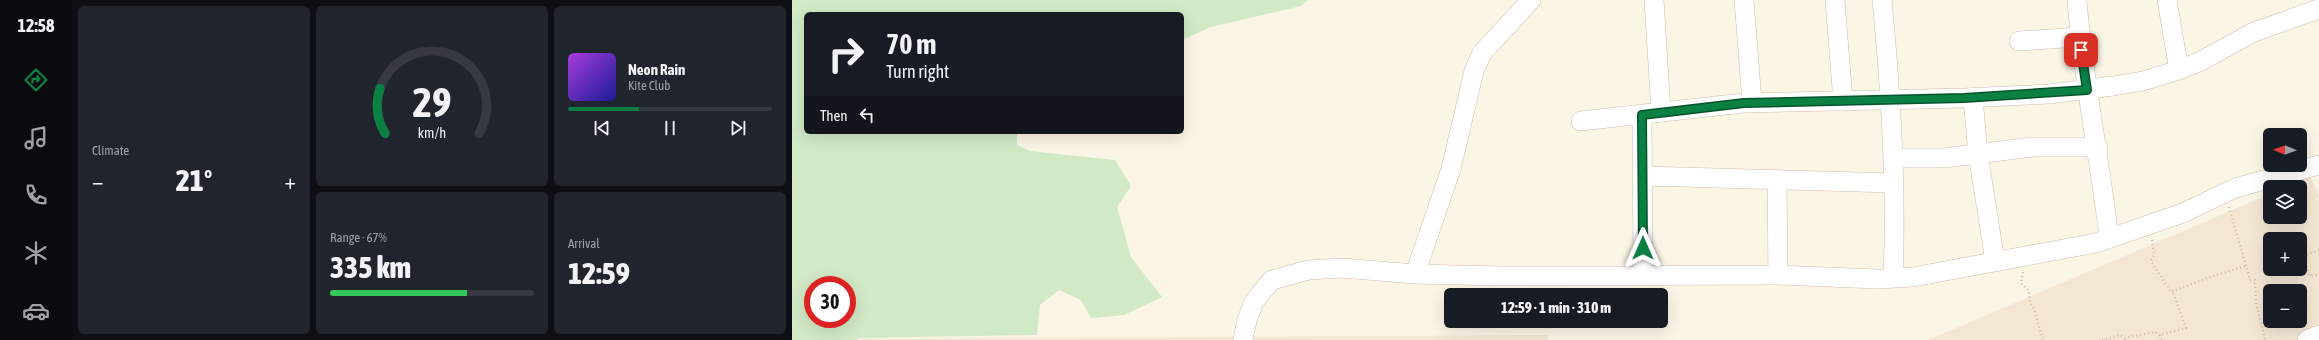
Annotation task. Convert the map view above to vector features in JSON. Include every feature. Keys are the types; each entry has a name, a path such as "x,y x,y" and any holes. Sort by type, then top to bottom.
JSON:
{"street":[{"path":"1415,274 1451,169 1474,71 1482,53 1531,0"},
{"path":"1654,0 1661,112"},
{"path":"1744,0 1752,102"},
{"path":"1835,0 1843,101"},
{"path":"1882,0 1891,101 1894,158 1893,278"},
{"path":"2077,0 2087,90 2098,148 2109,238"},
{"path":"2167,0 2179,70"},
{"path":"1581,121 1752,102 1891,101 1973,98 2087,90 2143,81 2179,70 2199,62 2254,32 2319,9"},
{"path":"2019,41 2080,37"},
{"path":"1973,98 1978,154 1995,261"},
{"path":"1642,115 1643,276"},
{"path":"1894,158 1944,158 2033,146 2098,148"},
{"path":"1243,340 1247,320 1254,302 1272,280 1308,270 1328,268 1415,274 1913,277 2021,257 2109,238 2183,213 2225,193 2319,165"},
{"path":"1643,176 1894,183"},
{"path":"1777,180 1778,275"},
{"path":"2307,340 2319,335"}],"path":[{"path":"2225,193 2250,280 2254,280 2256,302 2265,340"},
{"path":"2146,226 2154,248 2154,255 2151,261 2171,292 2173,292 2186,328 2160,335"},
{"path":"2319,250 2303,256 2310,276 2319,274"},
{"path":"2021,257 2023,278 2021,283 2029,291 2030,303 2034,309 2043,340"},
{"path":"2173,292 2207,278 2246,266"},
{"path":"2102,340 2120,335 2125,338 2155,332 2160,335 2162,340"}],"shaded area":[{"path":"2310,176 2319,195 2319,340 1928,340 2263,197 2263,224 2307,224 2307,180 2301,180"},
{"path":"1548,335 1548,340 862,340 863,339"}],"green space":[{"path":"792,0 1308,0 1301,6 1211,27 1184,39 1184,12 804,12 804,134 1017,134 1017,145 1030,151 1115,160 1131,186 1117,207 1131,257 1162,297 1124,315 1091,318 1081,300 1059,290 1040,305 1037,335 860,338 856,340 792,340"}],"route":[{"path":"1643,248 1642,115 1744,103 1779,101 1891,101 2049,94 2087,90 2081,50"}]}
